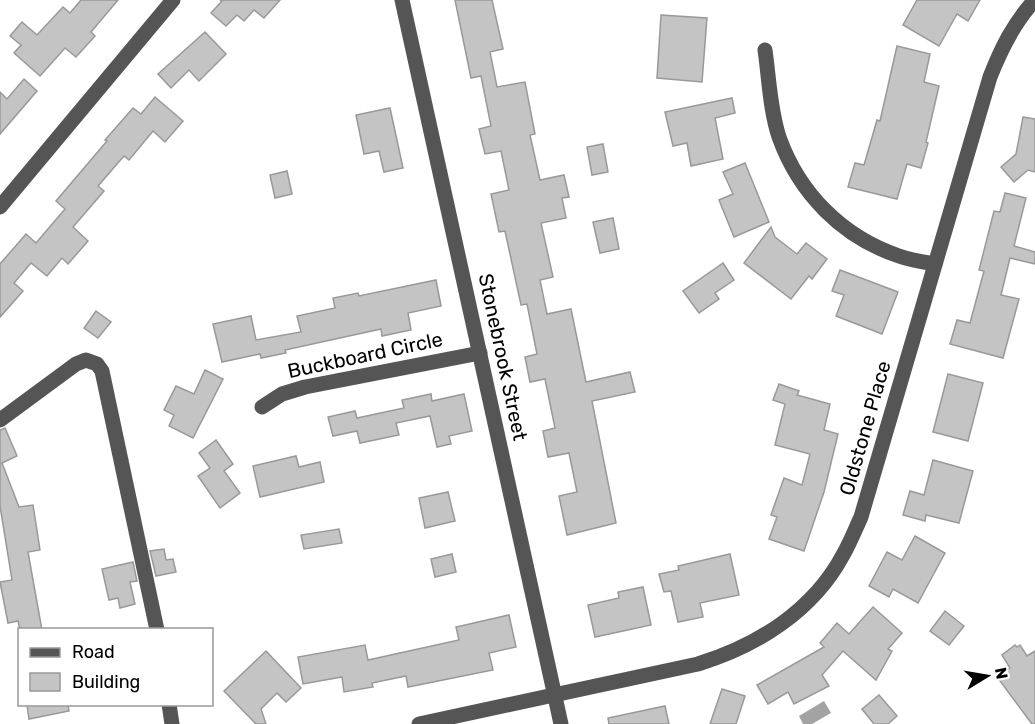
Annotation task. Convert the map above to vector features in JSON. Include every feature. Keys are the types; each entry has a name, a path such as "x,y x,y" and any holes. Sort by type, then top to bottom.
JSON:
{"street":[{"path":"0,207 172,0"},
{"name":"Stonebrook Street","path":"402,0 561,724"},
{"name":"Oldstone Place","path":"418,724 698,664 728,655 776,629 816,594 842,557 861,517 990,77 1002,47 1023,13 1035,0"},
{"path":"765,50 779,135 793,168 812,198 837,223 867,243 900,257 935,264"},
{"name":"Buckboard Circle","path":"262,407 282,394 305,387 480,353"},
{"path":"0,420 76,364 86,360 97,364 102,371 157,628"},
{"path":"169,706 172,724"}],"shaded area":[{"path":"824,701 831,713 812,724 803,724 799,716"}],"building":[{"path":"81,0 118,0 91,32 95,36 76,57 65,48 40,76 14,53 21,45 10,36 22,22 37,35 63,7 70,13"},
{"path":"220,0 280,0 264,18 254,10 244,21 237,15 226,26 211,13 222,1"},
{"path":"455,0 492,0 503,49 490,52 497,87 525,82 535,134 530,135 540,180 564,175 569,197 562,198 566,218 541,223 553,277 540,280 547,314 571,309 586,382 630,372 635,392 592,401 616,523 567,535 559,496 577,492 569,453 548,457 543,431 555,428 545,379 530,382 525,357 537,354 527,304 521,305 505,231 499,232 491,194 509,190 501,151 485,154 479,129 491,126 481,76 471,78"},
{"path":"917,0 980,0 968,21 957,14 939,46 903,25"},
{"path":"661,15 707,18 702,82 657,78"},
{"path":"205,32 226,54 199,81 189,70 171,88 158,74"},
{"path":"897,46 930,54 924,82 939,86 921,168 907,164 897,199 848,187 855,163 864,165 877,120 880,121"},
{"path":"24,79 37,91 0,134 0,92 7,99"},
{"path":"155,97 183,121 165,142 153,131 129,160 124,156 98,186 104,191 73,227 88,241 68,264 62,258 47,276 31,263 14,283 23,291 0,317 0,264 26,234 36,243 65,209 56,201 107,141 105,140 133,108 141,114"},
{"path":"732,98 735,113 715,118 723,159 691,166 687,143 673,146 665,112"},
{"path":"390,108 403,168 384,172 379,151 364,154 356,115"},
{"path":"1023,117 1035,119 1035,172 1028,170 1014,182 1001,167 1016,154"},
{"path":"603,144 608,172 592,175 587,147"},
{"path":"745,163 769,222 734,237 719,200 733,194 723,172"},
{"path":"287,171 292,194 275,198 270,175"},
{"path":"1005,193 1026,198 1014,246 1035,252 1035,264 1010,258 1001,295 1019,299 1003,358 950,344 957,320 970,323 984,271 979,270 994,211 1000,212"},
{"path":"613,218 619,249 600,253 593,222"},
{"path":"771,227 775,237 797,254 806,243 827,259 812,279 809,276 791,299 744,263"},
{"path":"723,263 734,280 715,293 719,299 699,313 683,291"},
{"path":"840,270 898,292 882,334 836,316 844,295 832,291"},
{"path":"436,280 441,306 408,313 411,330 382,336 381,329 285,350 286,353 261,358 260,354 222,362 213,324 251,316 256,340 301,332 297,316 335,308 333,298 358,293 359,296"},
{"path":"96,311 111,322 98,338 84,328"},
{"path":"205,370 223,379 193,438 169,426 174,415 164,410 176,386 194,394"},
{"path":"948,374 983,383 968,441 933,432"},
{"path":"779,384 799,391 797,395 830,404 824,430 838,434 824,492 804,551 769,539 777,517 771,515 784,478 802,485 810,454 775,445 785,404 773,400"},
{"path":"431,394 432,401 464,394 472,431 449,436 451,444 437,447 430,416 396,423 399,435 360,443 357,431 333,436 328,417 355,411 357,418 404,408 402,400"},
{"path":"5,428 17,456 2,463 19,507 33,505 40,550 28,552 42,628 20,628 18,621 8,623 0,582 12,580 0,506 0,430"},
{"path":"216,440 233,464 224,471 240,493 220,508 198,476 210,468 199,453"},
{"path":"296,456 299,467 320,462 324,482 260,497 253,466"},
{"path":"933,460 973,471 959,523 926,515 925,521 903,515 910,491 924,495"},
{"path":"448,492 455,521 425,528 419,498"},
{"path":"339,529 342,543 304,549 301,535"},
{"path":"915,536 945,553 918,603 893,589 889,597 869,586 887,552 902,560"},
{"path":"164,549 166,560 173,559 176,572 156,576 150,551"},
{"path":"452,554 456,572 435,577 431,559"},
{"path":"730,554 739,595 700,603 703,617 678,622 671,591 664,592 659,574 679,570 678,566"},
{"path":"133,562 137,581 130,582 135,604 120,608 118,598 109,600 102,569"},
{"path":"643,587 651,625 595,637 588,605 619,598 618,592"},
{"path":"873,607 902,633 888,649 892,651 876,680 843,651 822,675 829,686 794,704 788,692 768,704 757,685 824,647 820,643 837,623 849,634"},
{"path":"945,611 964,626 949,645 930,631"},
{"path":"509,615 516,647 489,653 493,670 408,687 406,676 372,683 373,687 344,692 342,677 303,684 298,657 365,645 368,660 459,640 456,627"},
{"path":"1015,645 1017,647 1020,645 1027,656 1035,651 1035,724 1032,724 997,677 1010,668 1002,655"},
{"path":"266,651 301,688 286,702 277,693 261,709 266,724 256,724 224,691"},
{"path":"722,689 745,696 736,724 710,724"},
{"path":"879,695 897,716 888,724 874,724 862,709"},
{"path":"27,706 68,706 69,711 29,719"},
{"path":"665,706 669,724 609,724 608,718"}]}
